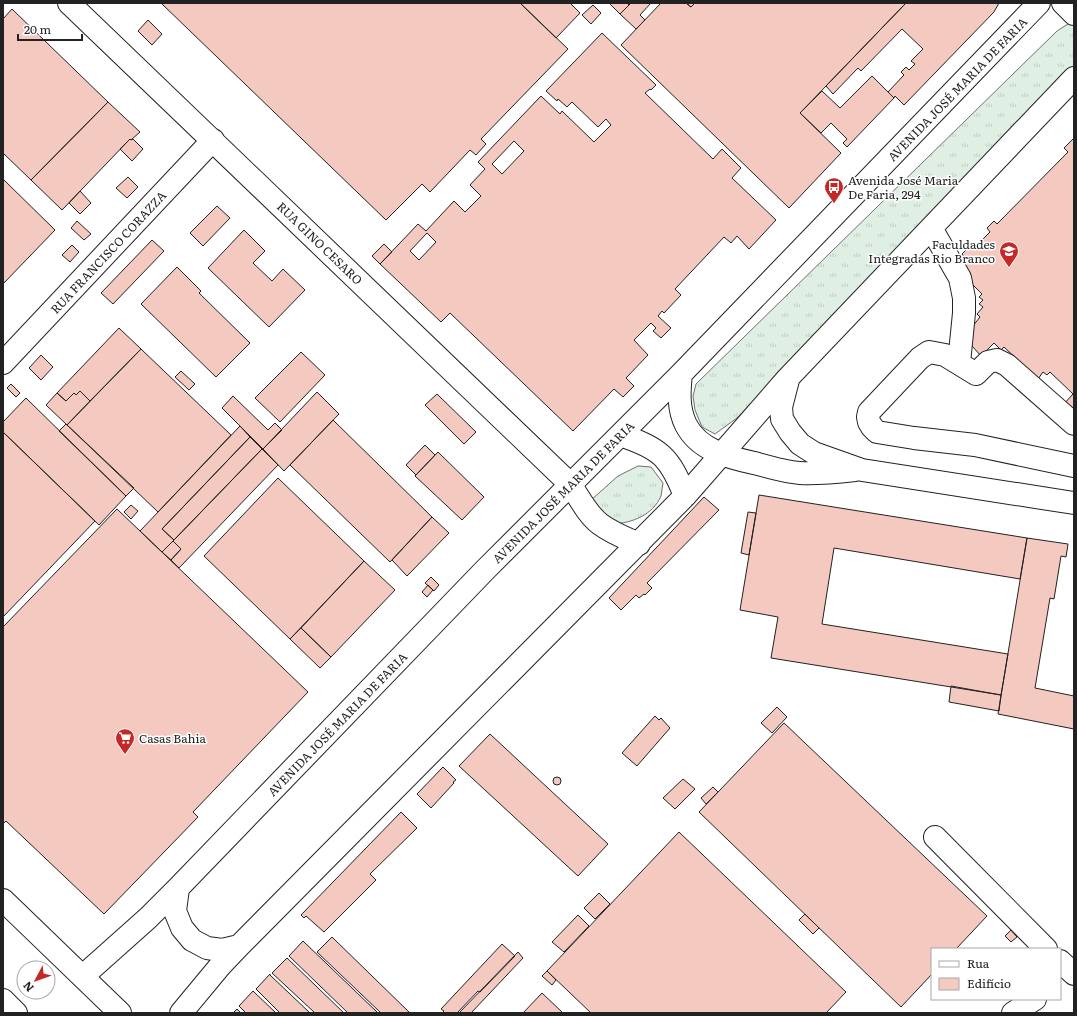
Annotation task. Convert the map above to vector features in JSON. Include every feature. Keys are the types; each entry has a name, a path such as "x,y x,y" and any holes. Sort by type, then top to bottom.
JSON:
{"main road":[{"name":"RUA GINO CESARO","path":"69,3 570,484"},
{"path":"1063,3 1074,14"},
{"name":"AVENIDA JOSÉ MARIA DE FARIA","path":"83,976 148,918 178,888 570,484 681,374 1029,8"},
{"path":"181,1013 220,966 239,946 685,496 788,378 1074,78"},
{"name":"RUA FRANCISCO CORAZZA","path":"3,363 213,140"},
{"path":"931,228 960,278 964,298 964,313 959,363"},
{"path":"1074,424 1007,365 997,360 988,362 976,374 945,355 929,352 920,358 870,412 868,417 872,427 877,432 975,445 1074,466"},
{"path":"681,374 679,396 680,408 686,425 692,434 703,445 721,455 799,473 862,470"},
{"path":"788,378 781,407 782,419 800,444 814,452 862,470 1074,503"},
{"path":"620,435 641,442 655,450 668,462 678,479 685,496"},
{"path":"570,484 585,507 599,523 617,535 639,544"},
{"path":"934,837 1045,948"},
{"path":"178,888 175,911 182,928 192,940 207,948 222,950 239,946"},
{"path":"3,900 120,1013"},
{"path":"1061,962 1074,973 1061,981"},
{"path":"3,1000 16,1013"},
{"path":"1013,1013 1032,1000"}],"green space":[{"path":"1071,22 1074,23 1074,68 737,418 715,434 702,427 695,410 693,396 696,384 1057,31"},
{"path":"638,466 651,467 663,483 661,496 653,508 641,517 627,522 613,524 590,501 618,476"}],"building":[{"path":"161,3 520,3 568,49 481,139 486,144 476,155 470,150 430,192 422,184 386,220"},
{"path":"520,3 570,3 580,13 556,38"},
{"path":"627,3 629,5 620,14 610,4"},
{"path":"631,3 651,3 640,15 645,20 636,29 620,14"},
{"path":"661,3 686,3 691,7 695,3 906,3 800,113 841,153 789,208 621,45"},
{"path":"686,3 695,3 691,7"},
{"path":"906,3 999,3 994,12 904,105 895,96 894,98 888,92 904,75 901,72 906,67 909,70 915,64 911,61 923,49 902,29 861,71 858,68 833,94 826,86"},
{"path":"593,5 601,13 591,24 582,15"},
{"path":"12,9 108,102 31,180 3,153 3,19"},
{"path":"148,20 162,34 152,45 138,31"},
{"path":"602,33 656,85 645,93 713,159 722,149 741,168 732,178 776,220 749,249 737,236 731,243 724,237 675,289 681,295 664,313 662,311 658,316 671,328 661,338 653,331 656,328 651,323 634,340 648,355 626,378 634,386 623,397 614,389 573,431 450,313 441,322 380,264 418,224 426,231 454,201 465,212 481,196 470,185 485,169 478,162 541,96 560,114 562,111 594,142 611,125 606,119 598,127 572,102 567,107 558,99 557,101 546,91","holes":["514,141 524,151 502,174 492,164","427,233 436,242 419,260 410,251"]},
{"path":"872,76 894,98 847,147 843,143 847,139 831,123 821,133 800,113 822,91 840,108"},
{"path":"108,102 140,132 131,140 130,139 62,210 31,180"},
{"path":"1074,138 1074,415 1063,405 1073,394 1050,372 1047,375 1043,372 1038,379 1004,347 1001,350 994,343 981,356 964,337 980,317 977,314 983,307 979,304 983,300 979,297 982,294 962,274 962,268 965,265 962,261 965,258 962,254 969,247 972,250 990,232 987,228 994,221 997,224 1068,152 1064,148"},
{"path":"130,139 133,139 143,149 132,161 120,149"},
{"path":"128,177 138,187 127,198 116,188"},
{"path":"3,179 55,230 3,284"},
{"path":"80,191 91,203 80,214 69,203"},
{"path":"217,206 230,218 203,246 190,233"},
{"path":"77,221 91,234 84,240 71,228"},
{"path":"244,230 265,251 253,263 272,281 283,269 305,290 269,327 208,268"},
{"path":"152,240 164,251 113,304 101,293"},
{"path":"384,244 392,252 380,264 372,256"},
{"path":"72,245 79,252 70,262 62,255"},
{"path":"177,267 201,291 199,293 250,343 216,377 141,304"},
{"path":"119,328 141,349 90,401 80,391 76,395 74,393 66,401 57,393"},
{"path":"141,349 231,435 158,512 67,425"},
{"path":"301,352 325,375 280,422 255,398"},
{"path":"41,355 53,367 41,380 29,368"},
{"path":"181,371 195,384 189,390 175,377"},
{"path":"11,384 20,393 16,397 7,388"},
{"path":"80,391 90,401 67,425 46,405 57,393 66,401 74,393 76,395"},
{"path":"317,392 339,414 284,471 263,449"},
{"path":"437,394 476,432 464,444 425,405"},
{"path":"233,396 268,430 275,423 282,430 263,449 222,408"},
{"path":"26,398 126,496 99,525 3,432 3,422"},
{"path":"333,420 432,517 390,562 290,465"},
{"path":"66,424 134,488 126,496 59,431"},
{"path":"240,426 250,437 162,529 174,540 162,552 140,531"},
{"path":"3,432 95,521 3,617"},
{"path":"250,437 262,449 174,540 162,529"},
{"path":"425,445 435,455 416,475 406,465"},
{"path":"262,449 278,465 179,568 171,560 181,549 173,541"},
{"path":"438,452 484,497 462,520 415,476"},
{"path":"278,478 364,561 290,639 204,556"},
{"path":"759,495 1027,538 1020,579 834,548 822,624 1008,654 1001,695 771,658 778,617 740,610"},
{"path":"704,497 719,510 647,583 652,588 645,595 644,594 639,598 636,595 621,610 609,598"},
{"path":"131,505 138,511 131,519 124,512"},
{"name":"Casas Bahia","path":"117,509 308,692 193,812 198,817 104,914 6,821 3,824 3,627"},
{"path":"748,512 756,513 749,555 741,553"},
{"path":"432,517 449,533 407,576 392,560"},
{"path":"1027,538 1068,544 1066,557 1061,556 1054,599 1050,598 1035,688 1074,696 1074,729 998,714"},
{"path":"173,541 181,549 171,560 162,552"},
{"path":"364,561 395,590 331,657 301,628"},
{"path":"431,577 439,585 434,591 425,583"},
{"path":"428,585 433,590 427,597 422,592"},
{"path":"301,628 331,657 320,668 290,639"},
{"path":"951,686 1001,695 999,711 949,702"},
{"path":"777,707 787,717 772,733 761,723"},
{"path":"655,716 659,720 661,718 670,728 637,766 622,753"},
{"path":"784,723 987,916 957,948 931,948 931,975 901,1007 699,812"},
{"path":"490,734 608,844 578,876 459,766"},
{"path":"443,767 456,780 431,808 417,794"},
{"path":"555,777 559,777 561,781 559,785 555,785 553,783 553,779"},
{"path":"683,779 695,789 675,809 663,798"},
{"path":"713,787 718,792 706,804 701,798"},
{"path":"401,812 417,828 370,874 376,880 324,932 306,916 304,918 301,915"},
{"path":"679,832 846,992 826,1013 591,1013 547,971"},
{"path":"599,893 610,904 595,919 584,908"},
{"path":"805,914 819,928 813,934 799,920"},
{"path":"578,915 589,926 564,952 552,942"},
{"path":"1011,930 1017,937 1011,942 1005,936"},
{"path":"332,937 410,1013 381,1013 317,952"},
{"path":"303,941 378,1013 348,1013 289,956"},
{"path":"502,944 515,956 457,1013 442,1013 444,1011 441,1009"},
{"path":"518,952 523,958 471,1013 459,1013"},
{"path":"287,958 344,1013 315,1013 272,973"},
{"path":"547,971 556,980 552,985 542,976"},
{"path":"270,974 310,1013 280,1013 256,989"},
{"path":"253,991 276,1013 246,1013 239,1006"},
{"path":"542,993 563,1013 523,1013"},
{"path":"237,1009 241,1013 233,1013"}],"place":[{"name":"Avenida José Maria De Faria, 294","path":"834,204"},
{"name":"Faculdades Integradas Rio Branco","path":"1009,268"},
{"name":"Casas Bahia","path":"125,755"}]}
